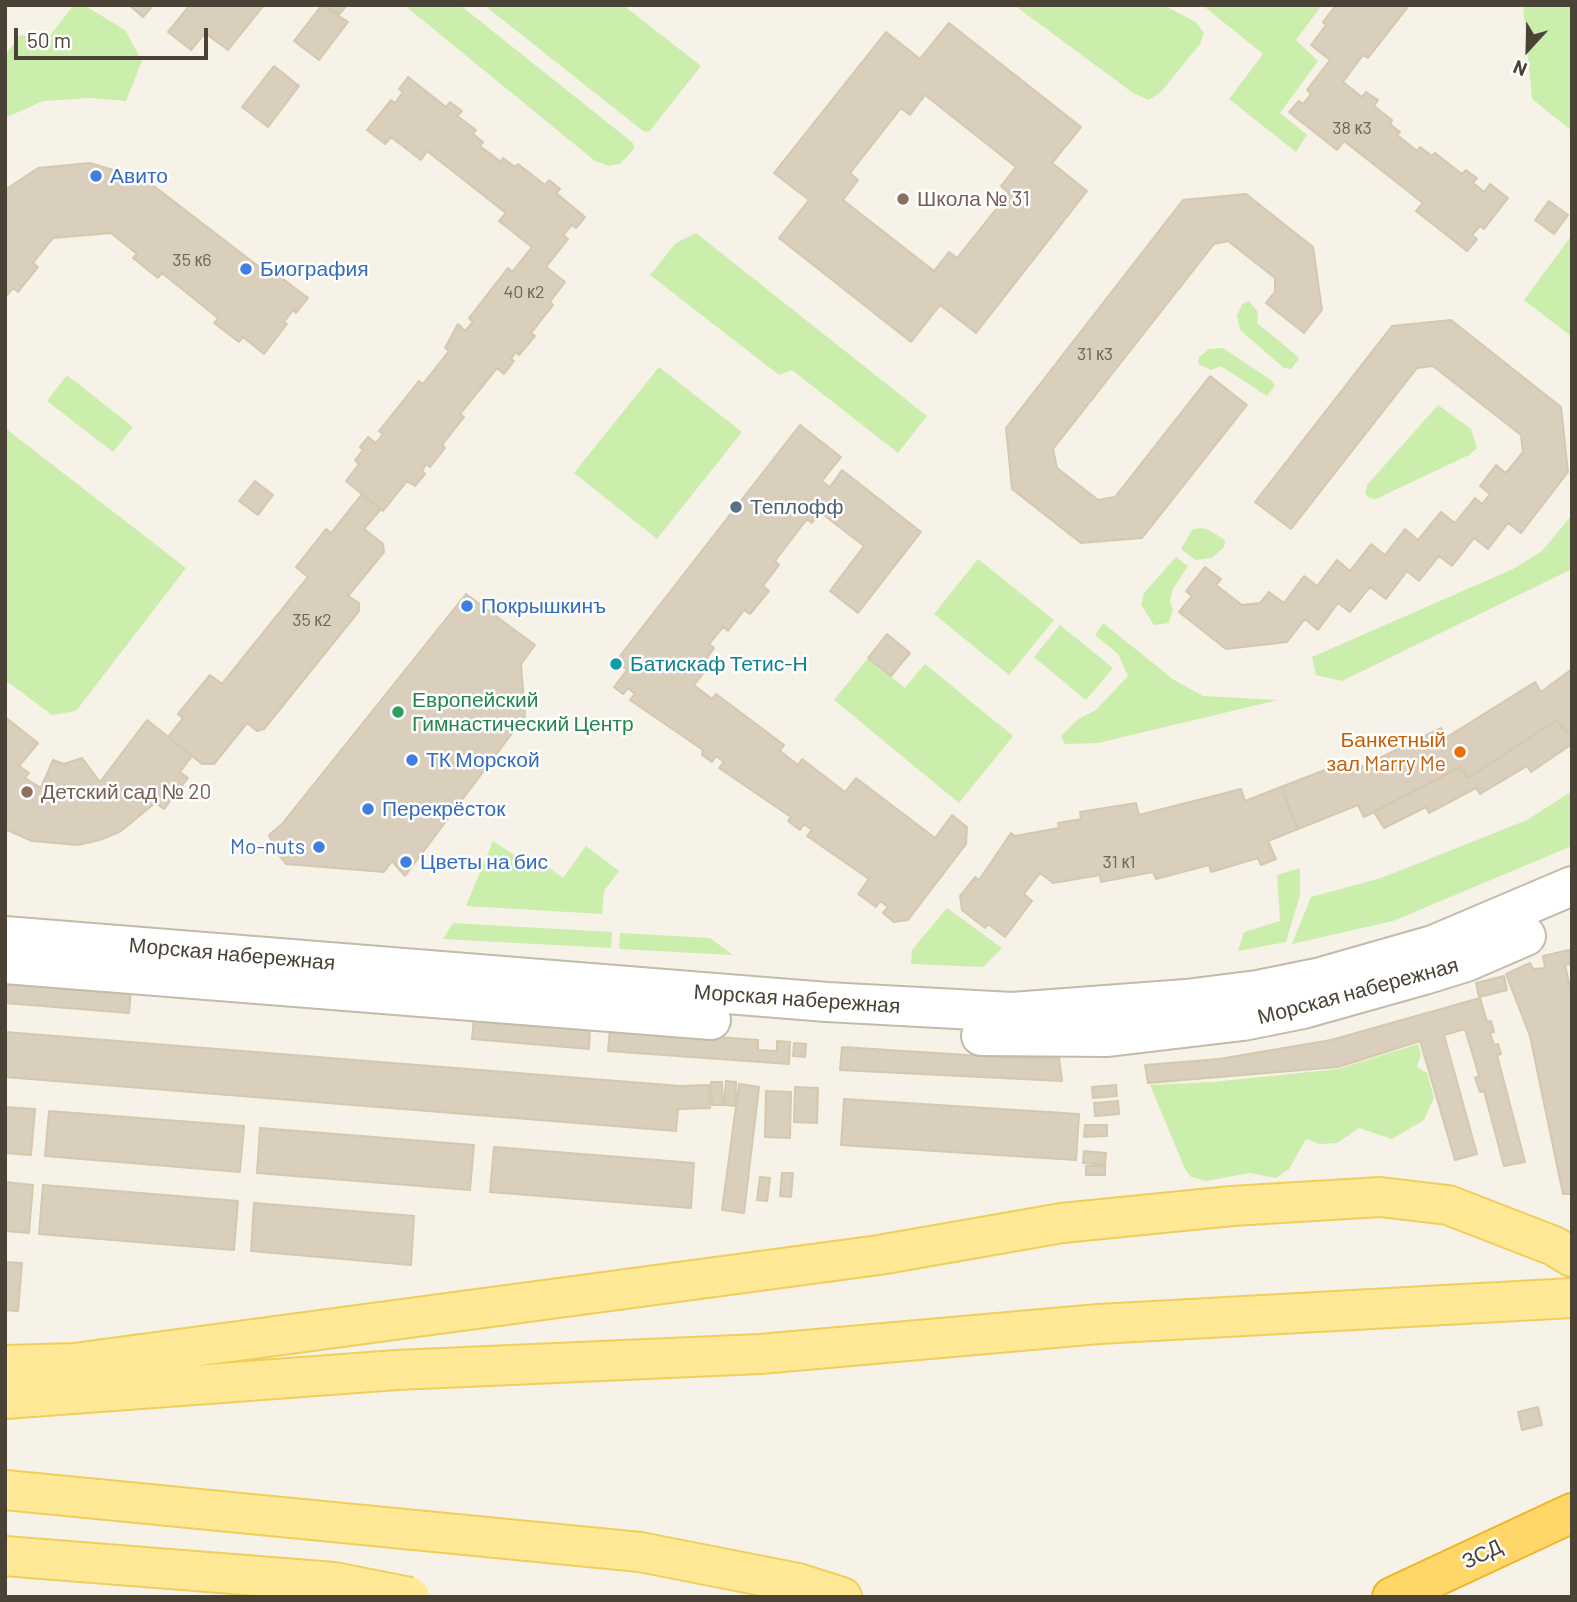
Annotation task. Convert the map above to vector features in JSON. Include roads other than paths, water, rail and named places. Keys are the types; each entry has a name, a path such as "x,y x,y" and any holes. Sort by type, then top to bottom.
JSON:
{"highway":[{"name":"ЗСД","path":"1392,1597 1572,1513"}],"main road":[{"path":"5,1365 74,1363 879,1255 1062,1223 1231,1206 1380,1197 1448,1205 1554,1246 1572,1257"},
{"path":"5,1399 397,1370 760,1354 1086,1325 1572,1298"},
{"path":"5,1490 640,1552 798,1583 842,1597"},
{"path":"5,1556 334,1582 410,1597"}],"street":[{"name":"Морская набережная","path":"5,936 827,1002 1012,1012 1152,1003 1257,990 1321,976 1433,945 1572,886"},
{"name":"Морская набережная","path":"5,964 825,1028 1080,1038 1185,1030 1303,1009 1465,962 1572,915"}],"place":[{"name":"Авито","path":"96,176"},
{"name":"Школа № 31","path":"903,199"},
{"name":"Биография","path":"246,269"},
{"name":"Теплофф","path":"736,507"},
{"name":"Покрышкинъ","path":"467,606"},
{"name":"Батискаф Тетис-Н","path":"616,664"},
{"name":"Европейский Гимнастический Центр","path":"398,712"},
{"name":"Банкетный зал Marry Me","path":"1460,752"},
{"name":"ТК Морской","path":"412,760"},
{"name":"Детский сад № 20","path":"27,792"},
{"name":"Перекрёсток","path":"368,809"},
{"name":"Mo-nuts","path":"319,847"},
{"name":"Цветы на бис","path":"406,862"}]}
